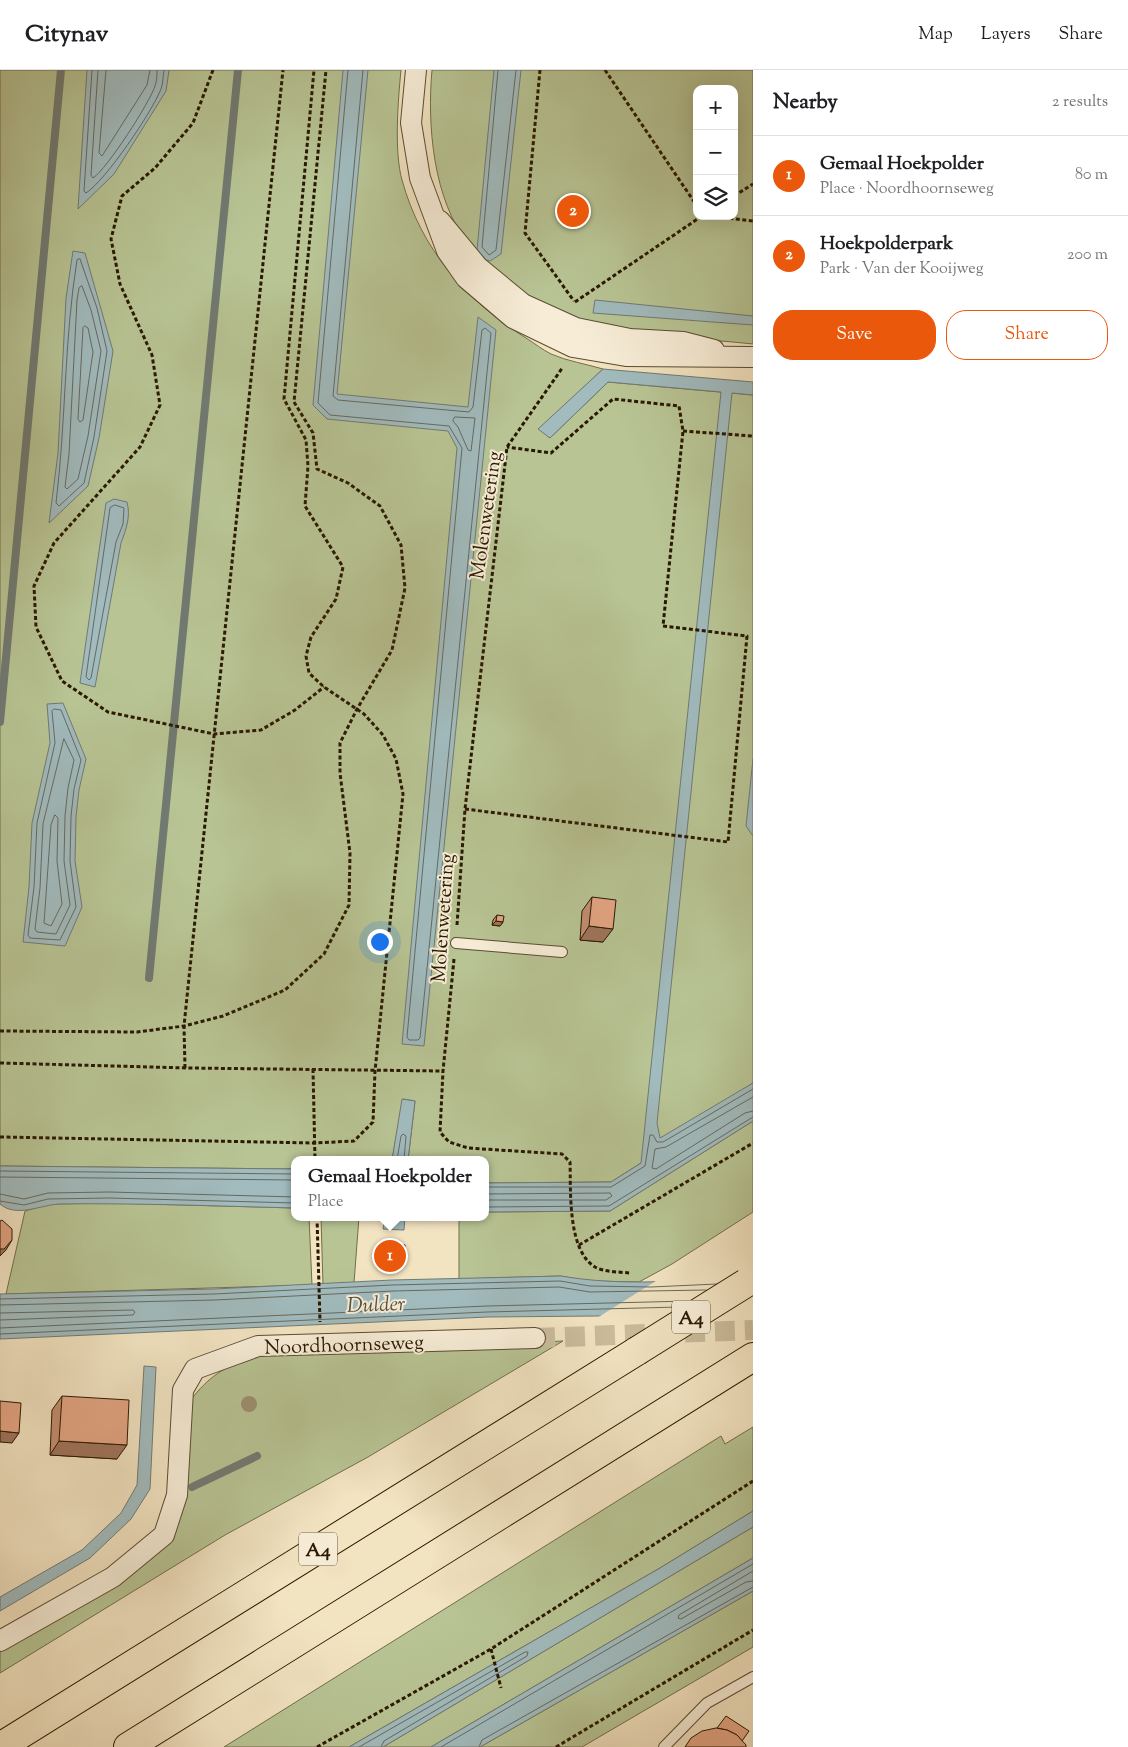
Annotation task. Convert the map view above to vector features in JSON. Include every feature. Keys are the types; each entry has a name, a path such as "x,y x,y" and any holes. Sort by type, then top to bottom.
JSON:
{"highway":[{"name":"A4","path":"0,1747 753,1279"},
{"path":"128,1747 753,1357"}],"street":[{"path":"416,70 411,123 420,178 447,251 466,278 513,318 575,337 626,356 746,356"},
{"name":"Noordhoornseweg","path":"0,1641 113,1577 164,1535 177,1495 182,1390 195,1369 258,1346 535,1338"}],"lane":[{"path":"456,943 562,952"},
{"path":"664,1747 707,1704 753,1677"}],"path":[{"path":"213,70 193,123 155,168 122,196 111,239 120,284 152,355 160,405 140,447 54,543 34,586 36,627 62,681 108,712 182,728 214,734 261,730 296,710 324,687"},
{"path":"185,1068 184,1026 283,70"},
{"path":"0,1137 314,1143 354,1141 373,1122 375,1071 404,794 396,759 383,735 357,709 324,687 309,673 306,656 311,636 336,599 343,567 305,506 308,466 306,440 284,399 314,70"},
{"path":"0,1031 137,1032 184,1026 223,1016 285,990 324,954 349,904 350,853 340,773 340,743 357,709 392,650 405,588 401,545 380,506 348,483 317,469 313,433 294,402 326,70"},
{"path":"540,70 525,233 575,302 575,337"},
{"path":"605,70 693,200"},
{"path":"738,193 753,184"},
{"path":"738,219 753,221"},
{"path":"575,302 696,220"},
{"name":"Molenwetering","path":"575,337 563,366 507,447 464,809 456,943 443,1071 440,1132 449,1142 468,1148 562,1154 570,1162 572,1222 579,1245"},
{"path":"464,809 728,842 747,636 663,626 683,431 679,406 614,399 550,452 507,447"},
{"path":"683,431 753,436"},
{"path":"0,1062 185,1068 443,1071"},
{"path":"313,1070 315,1156"},
{"path":"630,1273 596,1268 583,1253 579,1245 753,1143"},
{"path":"317,1221 320,1324"},
{"path":"317,1747 490,1649 753,1481"},
{"path":"556,1747 753,1630"},
{"path":"490,1649 501,1688"}],"green space":[{"path":"0,70 401,70 397,126 398,155 402,180 410,205 434,251 465,290 504,323 551,354 603,369 539,429 550,438 608,382 753,395 753,1083 641,1163 611,1182 489,1183 489,1156 408,1156 415,1101 403,1099 393,1156 291,1156 291,1169 0,1166"},
{"path":"432,70 753,70 753,344 648,335 607,329 568,317 525,294 486,263 469,245 457,227 447,206 440,184 432,138"},
{"path":"753,1121 753,1212 672,1264 639,1282 590,1281 560,1276 459,1279 459,1221 489,1221 489,1212 610,1211"},
{"path":"109,1203 291,1208 291,1221 309,1221 312,1285 6,1294 25,1211 48,1204"},
{"path":"321,1221 359,1221 354,1283 323,1285"},
{"path":"563,1341 368,1457 225,1535 0,1673 0,1639 130,1559 180,1513 189,1402 203,1385 225,1369 253,1356"},
{"path":"753,1427 753,1511 660,1568 349,1747 224,1747 721,1436 725,1444"},
{"path":"753,1527 753,1558 431,1747 383,1747"},
{"path":"753,1591 753,1647 582,1747 480,1747"}],"water":[{"path":"87,70 169,70 166,91 114,174 78,209"},
{"path":"343,70 368,70 337,394 468,407 478,317 496,330 424,1046 402,1044 457,448 448,431 327,419 313,405"},
{"path":"494,70 521,70 501,254 490,261 486,260 477,250"},
{"path":"73,251 85,253 113,351 99,438 88,486 49,523 58,453 66,298"},
{"path":"595,300 753,316 753,325 593,313"},
{"path":"603,369 753,382 753,395 732,393 657,1123 660,1138 753,1083 753,1121 610,1211 489,1212 489,1183 611,1182 641,1163 721,392 608,382 550,438 538,429"},
{"path":"114,499 127,502 128,518 121,543 95,687 80,683 106,503"},
{"path":"63,703 86,759 79,790 76,817 75,861 82,907 65,946 23,942 29,887 32,823 50,743 47,704"},
{"path":"753,759 753,836 746,826"},
{"path":"402,1099 415,1101 408,1156 393,1156"},
{"path":"0,1166 291,1169 291,1208 59,1204 29,1210 13,1210 0,1204"},
{"path":"384,1221 405,1221 404,1230 383,1229"},
{"name":"Dulder","path":"561,1276 633,1282 753,1277 753,1309 599,1316 488,1317 0,1339 0,1294 214,1289 392,1280"},
{"path":"144,1366 156,1367 150,1489 131,1519 90,1558 0,1611 0,1597 82,1550 121,1513 137,1485"},
{"path":"753,1511 753,1527 383,1747 349,1747 660,1568"},
{"path":"753,1558 753,1591 480,1747 431,1747"}],"pier":[{"path":"753,1274 753,1312 597,1318 659,1279"}],"building":[{"path":"592,897 616,900 613,929 589,926"},
{"path":"497,915 504,916 503,922 496,921"},
{"path":"2,1220 12,1229 12,1240 4,1249 0,1249 0,1221"},
{"path":"383,1243 405,1245 403,1265 381,1263"},
{"path":"62,1396 129,1400 127,1445 59,1441"},
{"path":"0,1401 21,1403 19,1433 0,1431"},
{"path":"726,1716 749,1731 742,1741 737,1735 717,1728"},
{"path":"716,1728 727,1730 737,1735 746,1747 685,1747 691,1738 702,1731"}],"waterway":[{"path":"0,722 61,70"},
{"path":"149,978 238,70"},
{"path":"192,1487 257,1456"}],"tunnel":[{"path":"535,1338 753,1330"}],"place":[{"name":"Hoekpolderpark","path":"573,211"},
{"name":"Gemaal Hoekpolder","path":"390,1256"}]}
